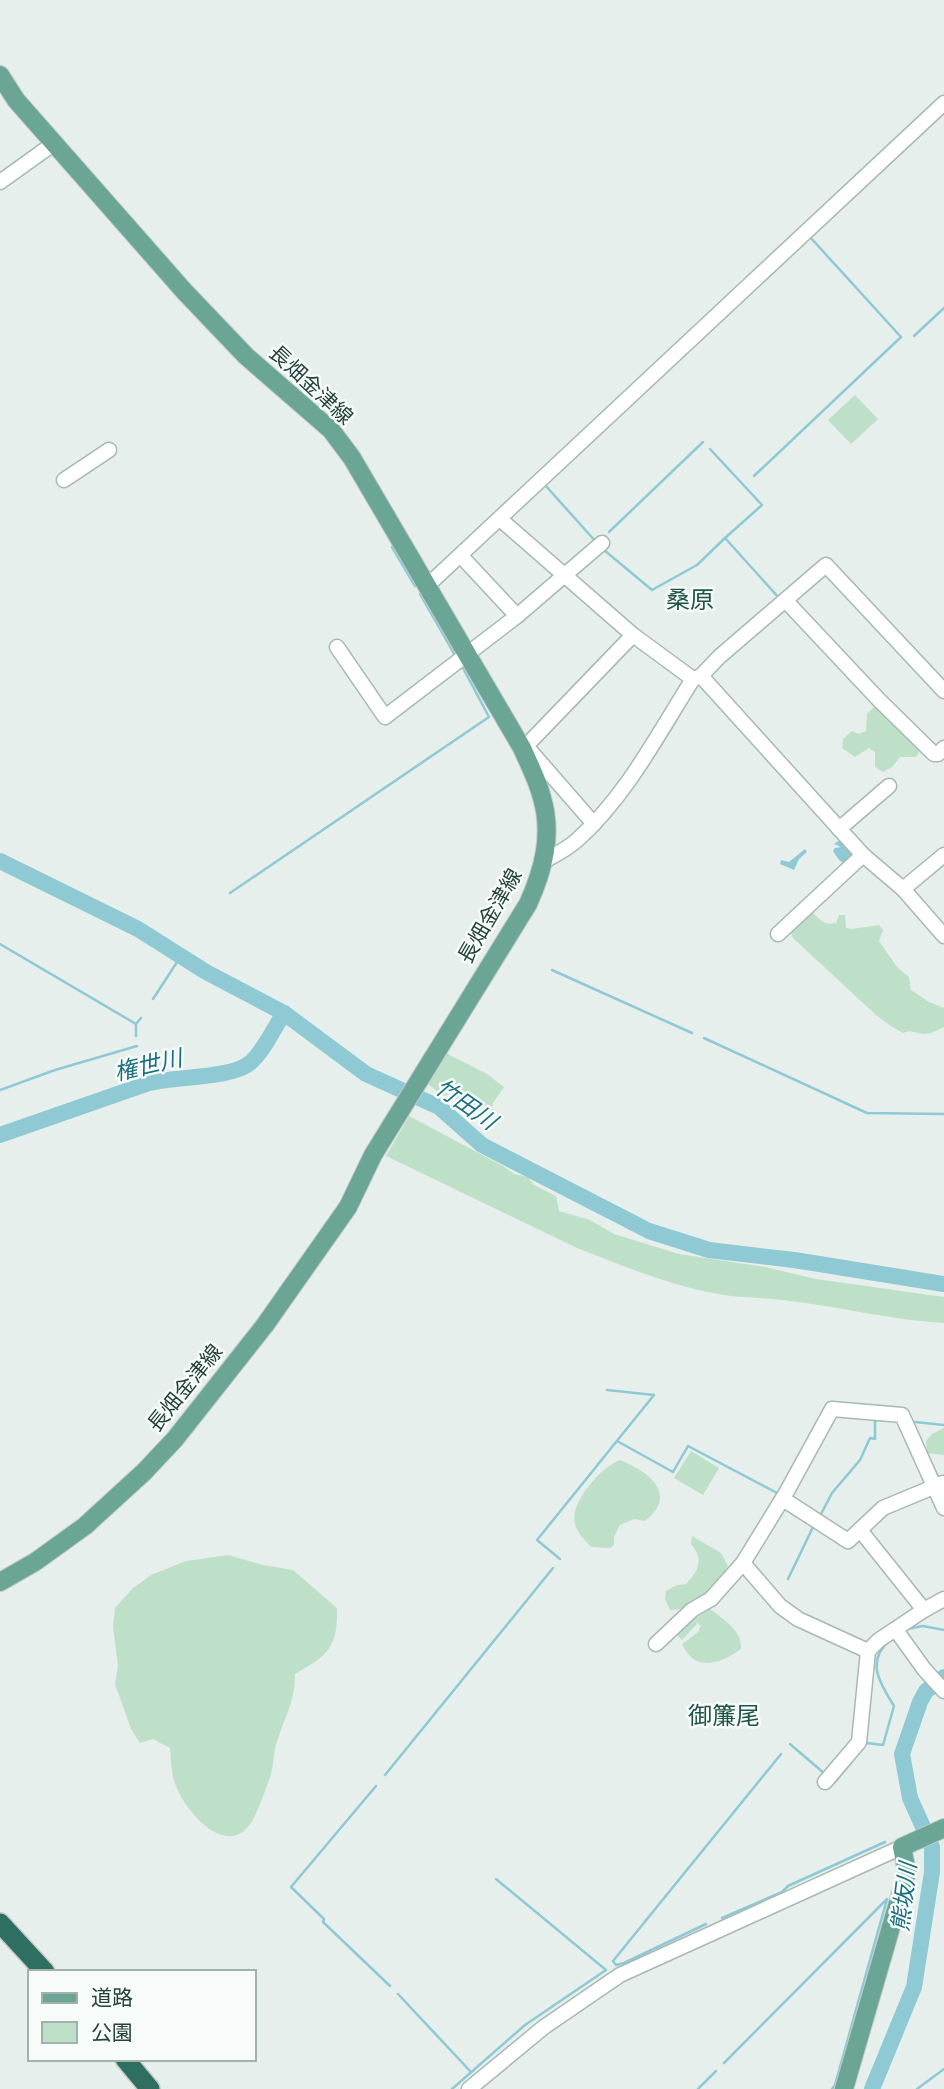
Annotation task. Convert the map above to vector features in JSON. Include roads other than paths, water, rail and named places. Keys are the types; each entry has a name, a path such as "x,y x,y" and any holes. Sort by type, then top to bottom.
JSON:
{"highway":[{"path":"0,1923 43,1970"},
{"path":"127,2061 150,2089"}],"main road":[{"name":"長畑金津線","path":"0,75 16,100 53,144 184,291 246,356 331,430 352,458 466,656 524,747 546,819 544,861 528,904 373,1155 348,1207 296,1283 175,1439 136,1479 85,1525 35,1562 0,1582"},
{"path":"844,2089 907,1872 902,1847 944,1828"}],"street":[{"path":"427,586 944,103"},
{"path":"0,182 53,144"},
{"path":"64,480 108,450"},
{"path":"500,519 633,635 697,677 863,855 903,889 944,936"},
{"path":"337,647 385,717 517,616 602,543"},
{"path":"461,556 517,616"},
{"path":"544,861 574,843 594,824 621,791 697,677 826,565 944,691"},
{"path":"786,601 934,754 944,748"},
{"path":"594,824 524,747 633,635"},
{"path":"839,829 889,786"},
{"path":"778,934 863,855"},
{"path":"903,889 944,855"},
{"path":"656,1644 692,1610 710,1599 743,1563 783,1499 832,1409 902,1415 940,1484 944,1508"},
{"path":"783,1499 848,1541 883,1508 940,1484"},
{"path":"860,1530 923,1610"},
{"path":"743,1563 780,1606 798,1619 868,1651"},
{"path":"825,1782 859,1742 868,1651 879,1640 944,1599"},
{"path":"896,1630 943,1690"},
{"path":"469,2089 544,2027 620,1975 902,1847"}],"water":[{"path":"840,840 851,851 844,863 833,851 841,847 834,844"},
{"path":"805,849 807,852 799,859 794,870 780,864 781,860 789,862"}],"waterway":[{"path":"754,476 901,337 810,237 808,239"},
{"path":"914,336 944,308"},
{"path":"609,532 703,442"},
{"path":"710,449 762,505 725,538"},
{"path":"545,485 597,543"},
{"path":"604,550 652,590 697,565 725,538 780,599"},
{"path":"392,547 415,586"},
{"path":"420,594 456,657"},
{"path":"230,893 489,717 462,666"},
{"name":"竹田川","path":"0,861 138,929 206,972 284,1013 366,1074 439,1107 482,1145 649,1231 709,1250 794,1260 944,1284"},
{"path":"0,944 136,1024 136,1036"},
{"path":"153,999 181,956"},
{"path":"552,970 692,1033"},
{"name":"権世川","path":"0,1135 149,1083 216,1075 241,1068 260,1052 284,1013"},
{"path":"136,1024 141,1018"},
{"path":"704,1038 867,1113 944,1114"},
{"path":"0,1090 55,1070 137,1046"},
{"path":"560,1559 537,1540 654,1395 607,1390"},
{"path":"820,1516 832,1493 860,1460 870,1438 875,1439 875,1420 878,1420"},
{"path":"915,1422 944,1425"},
{"path":"617,1441 673,1472 688,1446 777,1493"},
{"path":"788,1579 814,1525"},
{"path":"385,1775 553,1568"},
{"path":"907,1629 923,1626 944,1630"},
{"path":"833,1780 835,1782 867,1743 883,1745 894,1706 880,1682 877,1665 878,1657 889,1641"},
{"name":"熊坂川","path":"872,2089 914,1987 932,1872 932,1847 910,1798 902,1754 920,1702 926,1691 944,1677"},
{"path":"790,1744 825,1774"},
{"path":"706,1924 624,1963 616,1965 613,1961 781,1754"},
{"path":"376,1786 291,1887 324,1919 323,1922 390,1986"},
{"path":"722,1918 885,1842"},
{"path":"452,2089 525,2025 606,1970 496,1879"},
{"path":"724,2063 887,1899 832,2089"},
{"path":"398,1994 471,2072"},
{"path":"917,2089 944,2069"},
{"path":"698,2089 716,2071"}],"district":[{"name":"桑原","path":"690,600"},
{"name":"御簾尾","path":"724,1716"}]}
